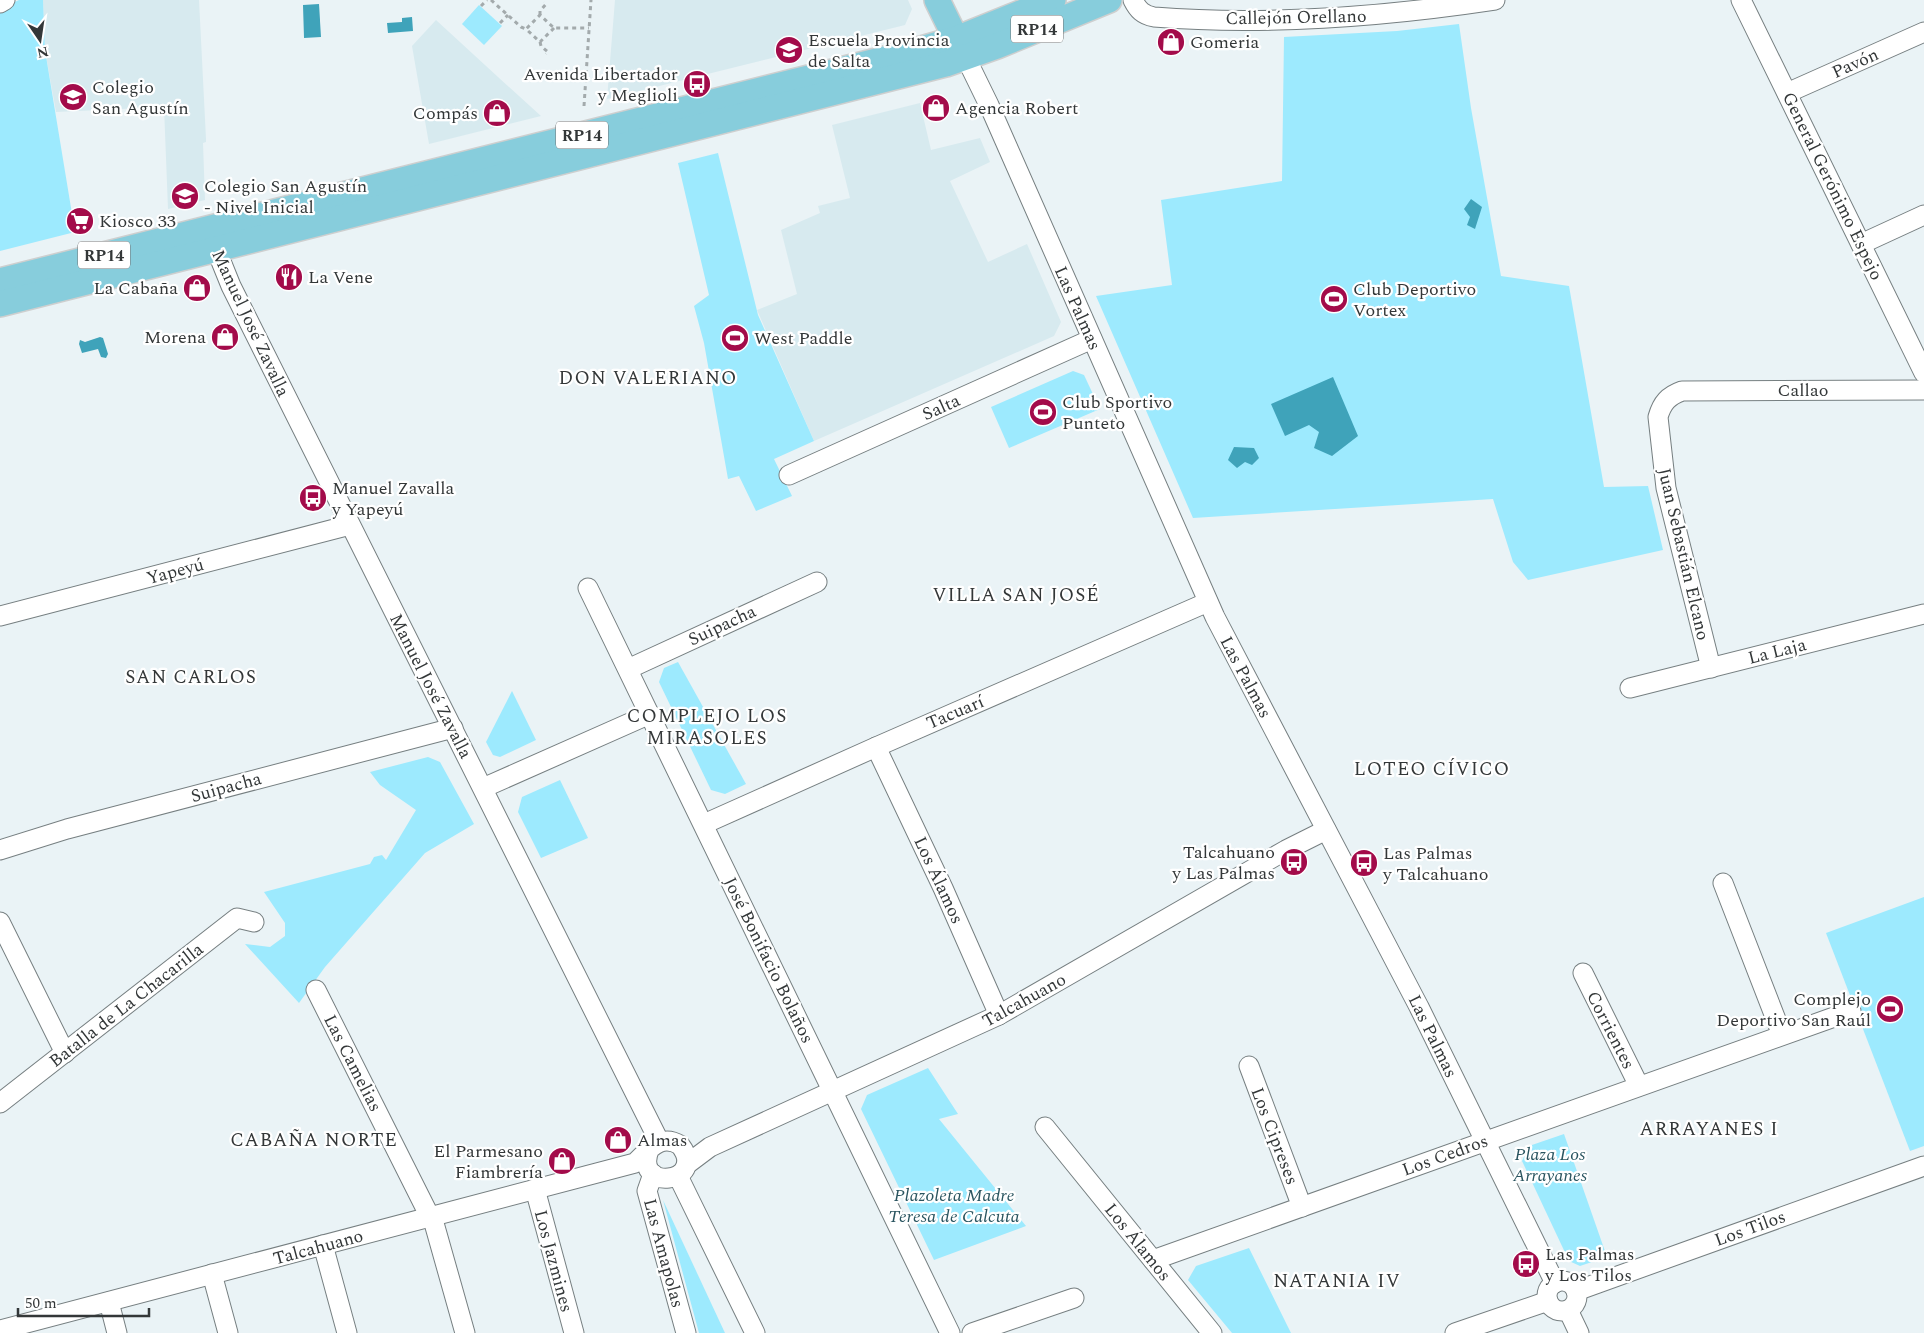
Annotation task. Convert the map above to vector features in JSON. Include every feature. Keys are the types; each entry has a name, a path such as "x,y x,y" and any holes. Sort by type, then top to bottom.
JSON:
{"main road":[{"path":"937,0 961,48"},
{"name":"RP14","path":"961,48 1053,0"},
{"name":"RP14","path":"0,304 212,239 904,54 961,48 1109,0"},
{"name":"RP14","path":"0,281 212,239"}],"street":[{"path":"0,3 5,0"},
{"name":"Callejón Orellano","path":"1133,0 1140,11 1147,16 1294,21 1363,16 1449,3 1495,0"},
{"name":"General Gerónimo Espejo","path":"1741,0 1924,373"},
{"name":"Pavón","path":"1787,93 1924,32"},
{"name":"Las Palmas","path":"961,48 989,105 1219,626 1419,1007 1555,1283"},
{"path":"1861,244 1924,215"},
{"name":"Manuel José Zavalla","path":"212,239 231,286 483,788 655,1145"},
{"name":"Salta","path":"789,475 1092,339"},
{"name":"Callao","path":"1682,391 1924,390"},
{"name":"Juan Sebastián Elcano","path":"1682,391 1672,395 1665,401 1660,407 1658,417 1666,488 1711,668"},
{"name":"Yapeyú","path":"0,616 350,525"},
{"name":"Suipacha","path":"628,669 817,582"},
{"name":"José Bonifacio Bolaños","path":"588,588 950,1333"},
{"name":"Tacuarí","path":"704,824 1208,602"},
{"name":"La Laja","path":"1630,688 1924,614"},
{"path":"483,788 650,714"},
{"name":"Suipacha","path":"0,850 67,829 453,728"},
{"name":"Los Álamos","path":"876,747 943,888 999,1015"},
{"name":"Talcahuano","path":"683,1164 710,1147 999,1015 1286,850 1326,830"},
{"path":"1723,883 1782,1035"},
{"name":"Batalla de La Chacarilla","path":"0,1103 237,918 254,922"},
{"path":"0,922 65,1053"},
{"name":"Corrientes","path":"1583,973 1639,1086"},
{"name":"Las Camelias","path":"316,990 431,1217 465,1333"},
{"name":"Los Cedros","path":"1153,1260 1851,1010"},
{"name":"Los Cipreses","path":"1249,1066 1302,1207"},
{"name":"Los Álamos","path":"1045,1127 1212,1333"},
{"path":"683,1164 665,1180 646,1168 655,1145 674,1141 680,1145 683,1164 755,1333"},
{"name":"Los Tilos","path":"1576,1290 1924,1166"},
{"name":"Talcahuano","path":"0,1330 40,1327 109,1302 534,1189 646,1168"},
{"name":"Las Amapolas","path":"646,1168 647,1191 686,1333"},
{"name":"Los Jazmines","path":"534,1189 574,1333"},
{"path":"323,1245 347,1333"},
{"path":"212,1274 228,1333"},
{"path":"1559,1281 1570,1282 1576,1290 1577,1300 1568,1310 1556,1309 1548,1301 1548,1290 1559,1281"},
{"path":"972,1333 1074,1298"},
{"path":"1455,1333 1548,1301"},
{"path":"109,1302 117,1333"},
{"path":"1568,1310 1579,1333"}],"path":[{"path":"481,6 489,0 540,42 541,46 548,52 546,54"},
{"path":"584,106 591,0"},
{"path":"526,29 540,15 540,11 546,4 544,2"},
{"path":"500,23 508,15"},
{"path":"540,15 554,28 589,28"},
{"path":"540,42 554,28"}],"shaded area":[{"path":"43,0 199,0 206,139 206,142 203,143 205,200 168,209 164,107 56,112 45,50"},
{"path":"615,0 908,0 912,9 905,25 607,99"},
{"path":"319,4 321,37 304,38 303,5"},
{"path":"412,17 413,31 388,33 387,23 402,22 402,18"},
{"path":"436,20 541,116 429,144 412,46"},
{"path":"920,103 931,150 980,138 990,162 950,181 988,262 1027,244 1061,322 1054,336 814,441 757,310 797,294 781,230 820,213 818,206 850,198 832,125"},
{"path":"1471,199 1482,207 1475,229 1467,225 1470,217 1464,209"},
{"path":"100,337 103,338 108,354 106,358 101,357 98,349 82,353 79,344 80,340 85,342"},
{"path":"1333,377 1358,436 1332,456 1314,448 1319,432 1309,425 1285,436 1271,404"},
{"path":"1234,447 1254,448 1259,458 1252,465 1245,462 1237,468 1228,460"}],"green space":[{"path":"19,0 43,0 45,50 75,232 0,251 0,9"},
{"path":"479,5 502,26 484,45 462,24"},
{"name":"Club Deportivo Vortex","path":"1459,24 1471,108 1501,276 1569,286 1604,487 1648,486 1663,550 1528,580 1513,562 1493,499 1193,518 1096,296 1172,285 1161,200 1282,181 1284,37 1397,31"},
{"name":"West Paddle","path":"718,153 758,315 814,441 774,459 792,496 756,511 739,476 728,479 704,343 694,306 709,295 678,163"},
{"name":"Club Sportivo Punteto","path":"1073,371 1084,375 1100,409 1009,448 991,407"},
{"path":"678,662 746,784 725,794 711,790 659,682 664,668"},
{"path":"512,691 536,740 500,757 493,755 486,742"},
{"path":"428,757 440,762 474,824 425,853 325,967 299,1003 245,944 270,947 285,936 285,923 264,892 370,864 374,857 382,855 386,860 416,810 380,785 370,772"},
{"path":"560,780 588,838 541,858 518,812 522,797"},
{"name":"Complejo Deportivo San Raúl","path":"1924,897 1924,1146 1910,1151 1826,933"},
{"name":"Plazoleta Madre Teresa de Calcuta","path":"928,1068 958,1114 939,1119 1026,1226 934,1260 861,1109 867,1095"},
{"name":"Plaza Los Arrayanes","path":"1564,1134 1607,1257 1580,1266 1569,1261 1522,1161 1529,1146"},
{"path":"663,1200 725,1333 699,1333"},
{"path":"1249,1248 1291,1333 1232,1333 1188,1280 1196,1266"}],"place":[{"name":"Gomeria","path":"1171,42"},
{"name":"Escuela Provincia de Salta","path":"789,50"},
{"name":"Avenida Libertador y Meglioli","path":"697,84"},
{"name":"Colegio San Agustín","path":"73,97"},
{"name":"Agencia Robert","path":"936,108"},
{"name":"Compás","path":"497,113"},
{"name":"Colegio San Agustín - Nivel Inicial","path":"185,196"},
{"name":"Kiosco 33","path":"80,221"},
{"name":"La Vene","path":"289,277"},
{"name":"La Cabaña","path":"197,288"},
{"name":"Club Deportivo Vortex","path":"1334,299"},
{"name":"Morena","path":"225,337"},
{"name":"West Paddle","path":"735,338"},
{"name":"Club Sportivo Punteto","path":"1043,412"},
{"name":"Manuel Zavalla y Yapeyú","path":"313,498"},
{"name":"Talcahuano y Las Palmas","path":"1294,862"},
{"name":"Las Palmas y Talcahuano","path":"1364,863"},
{"name":"Complejo Deportivo San Raúl","path":"1890,1009"},
{"name":"Almas","path":"618,1140"},
{"name":"El Parmesano Fiambrería","path":"562,1161"},
{"name":"Las Palmas y Los Tilos","path":"1526,1264"}],"district":[{"name":"DON VALERIANO","path":"648,377"},
{"name":"VILLA SAN JOSÉ","path":"1016,594"},
{"name":"SAN CARLOS","path":"191,676"},
{"name":"COMPLEJO LOS MIRASOLES","path":"707,726"},
{"name":"LOTEO CÍVICO","path":"1432,768"},
{"name":"ARRAYANES I","path":"1709,1128"},
{"name":"CABAÑA NORTE","path":"314,1139"},
{"name":"NATANIA IV","path":"1337,1280"}]}
